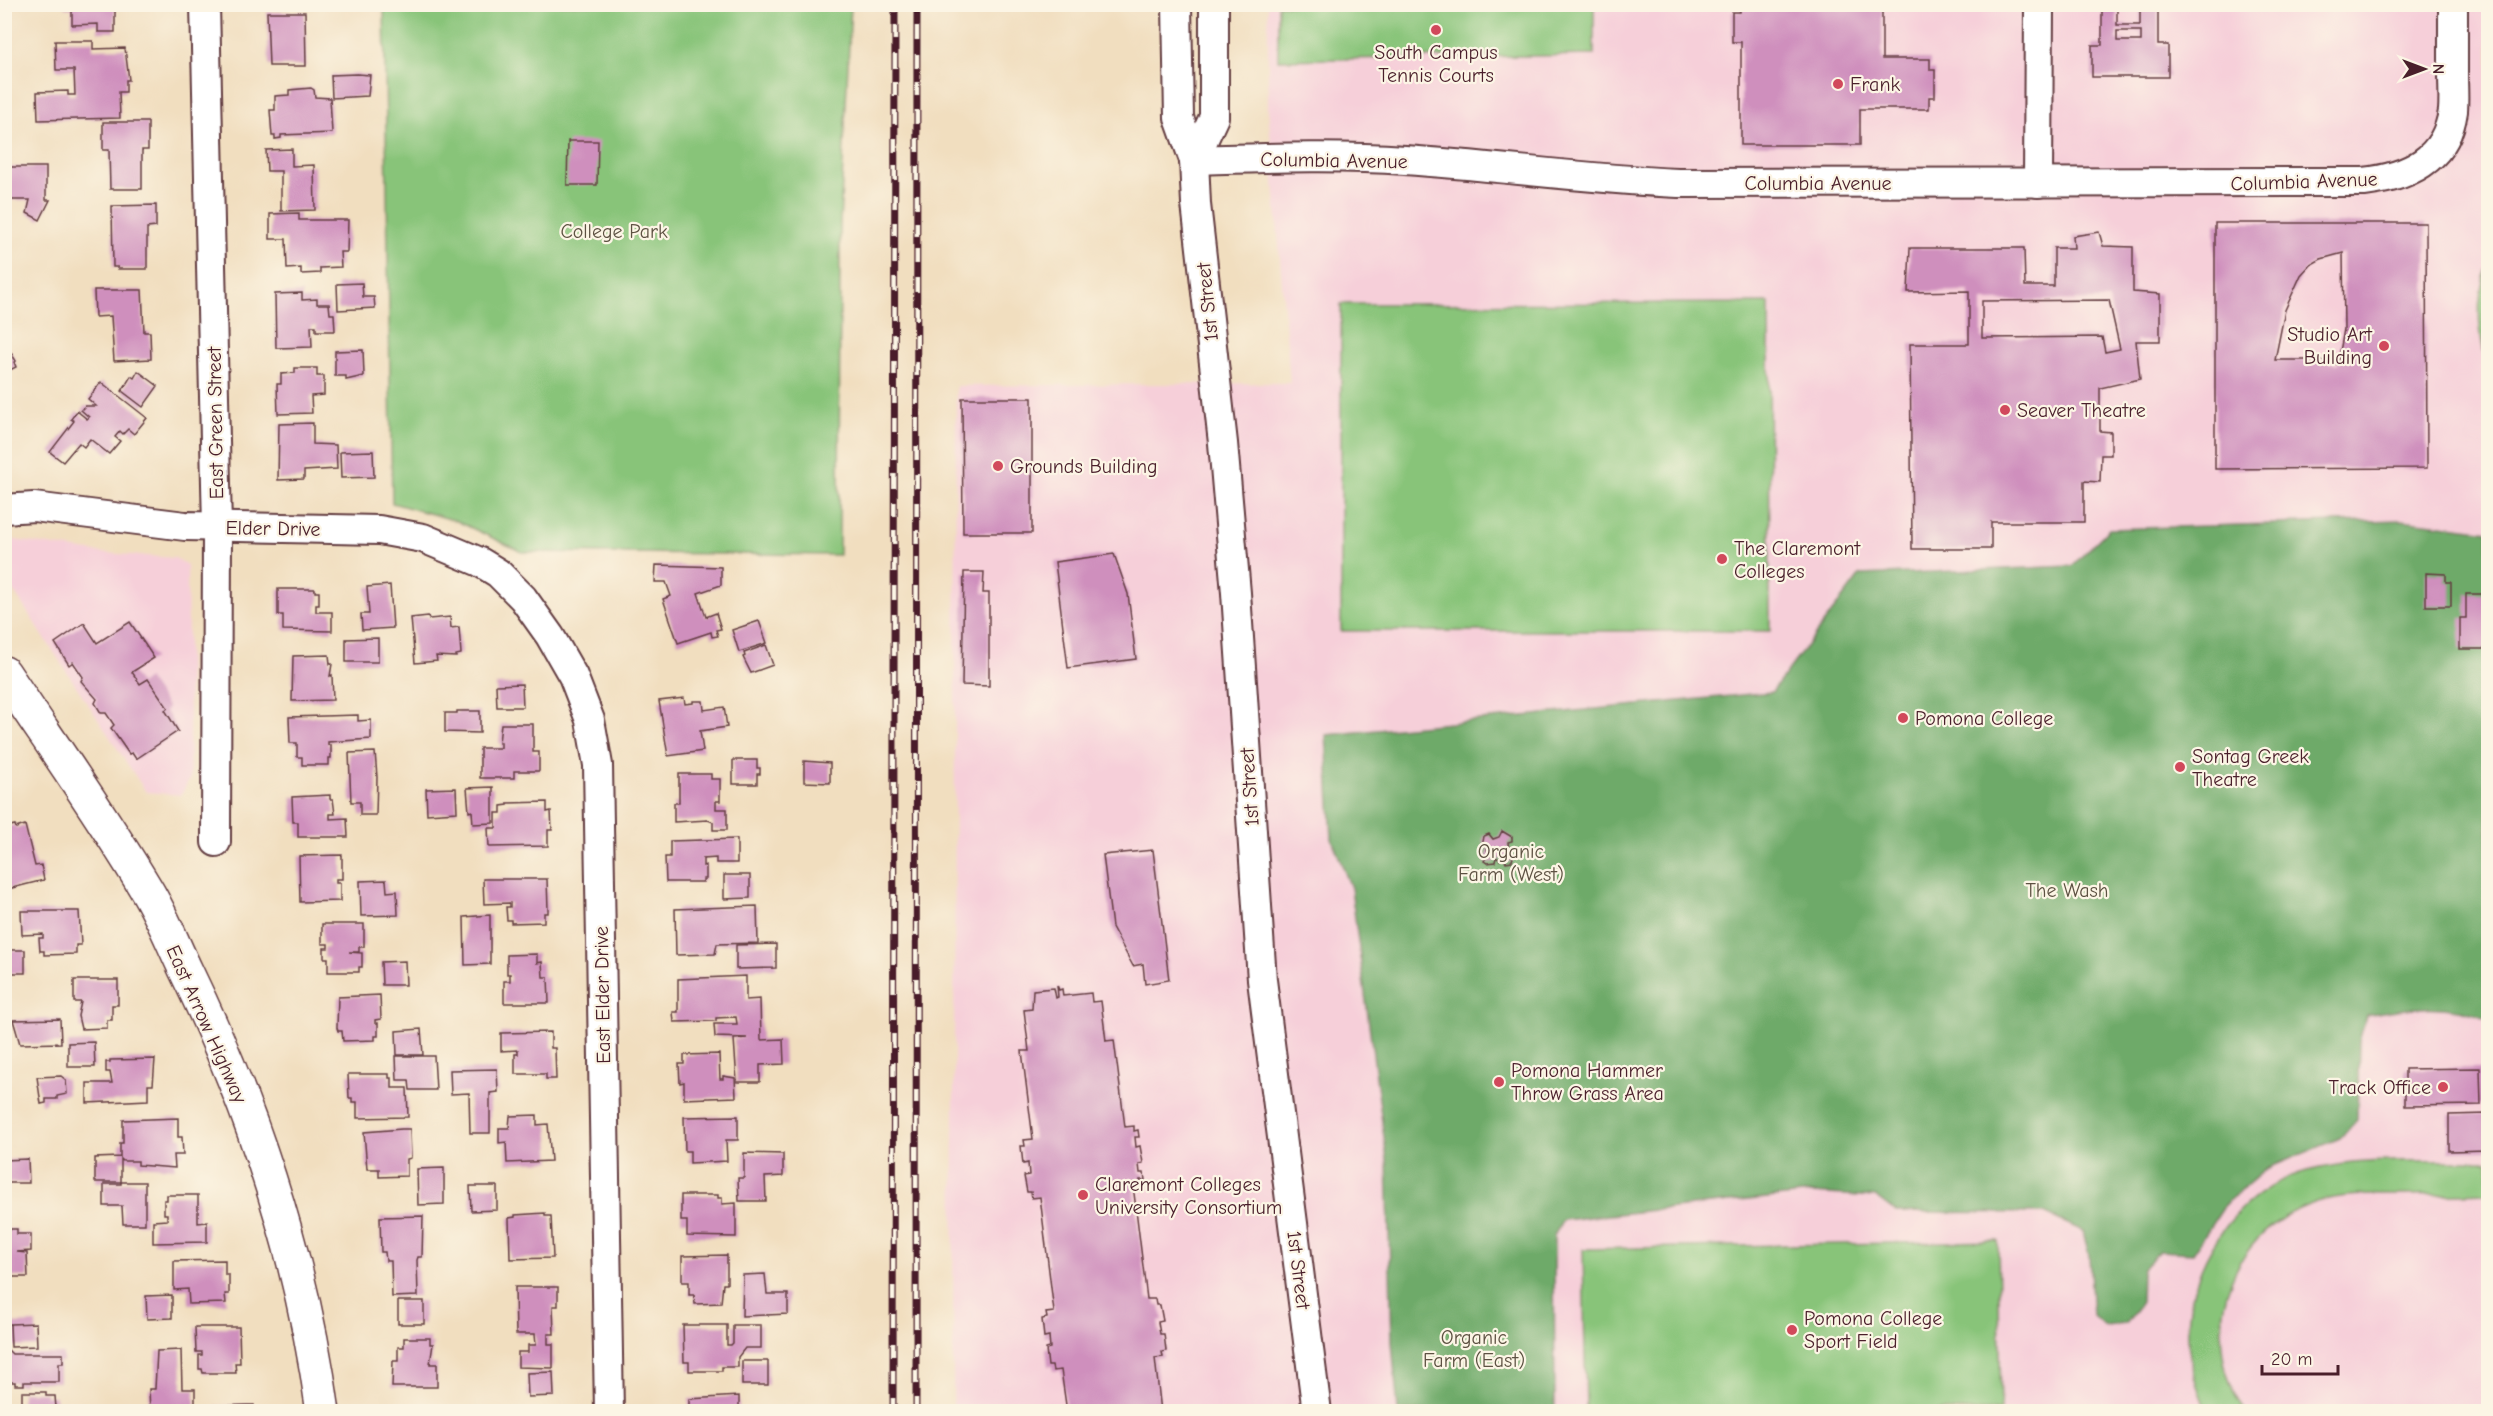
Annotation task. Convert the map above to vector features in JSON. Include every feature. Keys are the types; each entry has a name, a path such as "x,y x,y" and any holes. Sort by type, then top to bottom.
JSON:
{"main road":[{"name":"East Arrow Highway","path":"4,673 147,891 205,1011 256,1137 289,1246 315,1354 323,1412"}],"street":[{"name":"East Green Street","path":"205,4 217,527 216,842"},
{"name":"1st Street","path":"1178,4 1179,118 1194,160 1196,204 1223,443 1236,593 1262,980 1317,1412"},
{"name":"1st Street","path":"1194,160 1214,117 1214,4"},
{"path":"2038,183 2039,4"},
{"name":"Columbia Avenue","path":"1194,160 1404,159 1618,181 1678,183 2364,182 2386,179 2406,172 2437,152 2448,132 2453,110 2453,4"},
{"name":"Elder Drive","path":"4,509 34,507 185,526 379,530 423,538 480,562 498,573 523,598"},
{"name":"East Elder Drive","path":"523,598 550,636 573,676 590,720 598,765 609,1412"}],"shaded area":[{"name":"The Claremont Colleges","path":"1268,5 2488,5 2488,1411 953,1412 956,386 1290,383 1268,108"},
{"path":"8,539 103,553 175,558 187,565 190,778 181,795 146,792 5,578 5,541"}],"green space":[{"name":"College Park","path":"384,5 851,5 840,222 839,555 522,552 457,521 392,503"},
{"name":"South Campus Tennis Courts","path":"1278,5 1594,5 1594,55 1278,60"},
{"path":"2488,266 2488,373 2479,306 2483,279"},
{"path":"1769,303 1770,631 1341,631 1341,304"},
{"name":"The Wash","path":"2401,520 2488,531 2488,1019 2459,1010 2443,1008 2412,1008 2366,1015 2359,1042 2357,1120 2340,1138 2266,1169 2225,1204 2193,1253 2160,1251 2142,1269 2141,1302 2126,1324 2105,1326 2093,1315 2089,1256 2083,1231 2044,1213 1896,1212 1876,1197 1812,1193 1563,1220 1554,1236 1555,1411 1398,1411 1392,1342 1387,1160 1351,888 1332,839 1326,735 1772,692 1860,575 2072,566 2109,529"},
{"path":"2397,1161 2488,1161 2488,1193 2360,1195 2333,1198 2298,1209 2270,1228 2247,1252 2232,1280 2223,1312 2222,1345 2229,1379 2244,1411 2207,1411 2196,1384 2188,1337 2190,1310 2196,1284 2206,1258 2220,1235 2238,1213 2258,1195 2281,1181 2329,1166"},
{"name":"Pomona College Sport Field","path":"1998,1241 2001,1411 1586,1411 1583,1249"}],"building":[{"path":"66,4 106,4 106,7 115,7 115,32 98,32 98,24 72,25 72,8 65,8"},
{"name":"Frank","path":"1740,4 1882,4 1882,59 1930,59 1930,70 1935,70 1935,97 1929,97 1929,109 1860,109 1860,145 1741,145 1741,42 1732,42 1732,12 1740,12"},
{"path":"2140,6 2158,6 2158,45 2168,45 2168,77 2092,77 2092,45 2102,45 2102,7 2117,7 2117,25 2140,25","holes":["2117,31 2141,31 2141,41 2117,41"]},
{"path":"267,12 305,12 306,66 269,66"},
{"path":"55,41 93,41 93,49 125,48 129,80 126,80 126,92 119,92 120,118 38,120 37,92 68,91 68,95 75,95 74,70 56,70"},
{"path":"331,75 370,75 368,96 332,98"},
{"path":"311,88 314,90 315,97 330,98 332,133 281,135 281,138 275,139 275,136 272,136 270,110 275,110 275,96 289,95 289,90"},
{"path":"103,122 148,122 148,150 142,150 142,189 110,189 109,150 103,150"},
{"path":"568,141 598,141 597,185 567,185"},
{"path":"292,149 292,166 314,165 315,210 281,211 281,171 267,171 266,150"},
{"path":"7,167 46,167 46,200 50,200 40,220 27,213 30,200 7,200"},
{"path":"156,205 156,227 147,228 147,269 113,267 112,206"},
{"path":"299,213 299,220 348,220 347,252 340,252 341,267 320,268 320,273 301,274 301,268 287,269 286,239 270,239 270,214"},
{"name":"Studio Art Building","path":"2215,223 2426,223 2427,468 2215,469","holes":["2343,253 2344,329 2338,364 2318,360 2275,360 2285,310 2301,275 2310,265 2321,259"]},
{"name":"Seaver Theatre","path":"2099,232 2103,246 2133,247 2133,292 2160,294 2160,341 2136,341 2140,379 2100,388 2100,431 2111,432 2111,455 2101,455 2100,482 2084,481 2084,522 1991,522 1991,549 1912,549 1910,344 1969,344 1969,291 1908,292 1910,248 2024,248 2025,286 2054,286 2054,248 2074,248 2073,236","holes":["2109,300 2120,349 2105,352 2102,337 1982,338 1982,301"]},
{"path":"362,283 363,297 374,297 375,308 338,310 337,284"},
{"path":"94,290 142,290 144,332 150,332 151,359 114,361 111,316 95,317"},
{"path":"302,293 302,300 317,299 317,304 329,304 330,314 334,314 335,331 316,331 316,326 311,326 312,347 276,348 275,294"},
{"path":"4,345 16,361 14,362 16,367 4,373"},
{"path":"363,350 364,376 346,380 346,376 335,376 335,351"},
{"path":"295,368 317,368 317,376 324,376 324,395 311,396 312,413 278,414 277,384 281,384 281,374 295,373"},
{"path":"138,371 158,386 143,407 122,391 131,376 134,378"},
{"path":"101,382 147,418 134,434 128,429 123,434 120,431 115,437 120,441 109,454 90,439 84,447 79,443 63,462 50,452 74,421 71,419 77,411 87,419 89,417 81,410 85,406 96,406 88,399"},
{"name":"Grounds Building","path":"962,398 1032,398 1032,533 963,533"},
{"path":"313,423 313,444 336,445 337,469 304,471 304,479 278,480 279,424"},
{"path":"373,451 374,477 341,478 340,452"},
{"path":"1114,554 1128,594 1136,659 1068,668 1055,562"},
{"path":"656,565 721,567 721,585 698,593 706,617 716,613 721,629 716,630 718,636 712,637 711,632 678,643 663,599 671,596 666,582 655,582"},
{"path":"964,572 984,572 983,593 989,593 989,686 962,685"},
{"path":"2426,573 2446,574 2446,582 2451,582 2451,606 2426,606"},
{"path":"390,585 393,628 362,630 361,614 369,614 367,587"},
{"path":"278,589 315,589 315,592 319,592 319,605 316,605 316,612 332,612 332,631 283,630 283,615 278,615"},
{"path":"2466,594 2488,594 2488,649 2460,649 2460,618 2466,618"},
{"path":"428,616 429,619 450,617 451,628 459,627 461,654 456,657 436,656 437,661 415,663 411,618"},
{"path":"759,621 767,643 739,652 732,630"},
{"path":"130,622 154,658 132,672 140,684 148,679 168,708 165,710 178,731 136,759 132,753 129,754 111,728 114,725 106,713 101,713 95,703 97,699 81,681 83,677 73,662 69,665 55,643 84,623 97,643"},
{"path":"378,638 378,662 346,662 346,639"},
{"path":"766,645 773,665 751,673 743,657 744,653"},
{"path":"329,655 330,664 332,664 330,676 332,675 333,700 292,701 293,656"},
{"path":"522,684 523,707 497,707 496,685"},
{"path":"684,698 685,704 703,701 704,710 724,707 727,727 700,731 703,751 668,756 659,701"},
{"path":"457,711 480,711 480,733 445,732 445,713 457,713"},
{"path":"358,715 358,721 371,720 371,739 328,742 328,745 331,745 329,765 302,765 302,757 297,757 297,743 290,743 289,717"},
{"path":"501,724 533,724 533,752 539,752 539,771 514,771 514,778 480,778 480,748 501,748 501,743 499,743"},
{"path":"375,752 376,815 360,815 360,802 351,802 349,753"},
{"path":"733,760 757,760 760,774 757,774 757,784 733,784"},
{"path":"804,761 830,763 830,783 804,782"},
{"path":"679,774 711,774 711,779 720,779 720,801 716,801 716,809 727,809 727,830 713,830 713,822 708,820 674,822 674,803 679,803"},
{"path":"493,787 493,823 473,824 472,811 469,812 467,788"},
{"path":"456,788 457,812 427,814 426,789"},
{"path":"330,795 330,799 333,799 335,814 330,814 330,819 347,818 348,837 298,837 298,822 293,822 292,797"},
{"path":"547,802 547,812 551,811 552,830 548,830 548,846 489,847 488,828 496,828 496,813 501,813 501,806 508,805 508,803"},
{"path":"15,825 16,828 25,825 35,866 41,865 44,880 4,890 4,830 6,827"},
{"path":"1502,831 1512,837 1512,841 1508,842 1509,852 1513,857 1512,861 1506,862 1496,857 1495,862 1487,863 1484,861 1488,853 1487,845 1483,842 1484,836 1489,834 1493,839 1499,837"},
{"path":"737,839 737,863 716,863 716,858 703,859 703,866 706,865 706,879 703,879 703,882 666,882 665,857 670,857 670,841"},
{"path":"1153,850 1169,980 1145,984 1143,964 1133,966 1112,927 1103,855"},
{"path":"342,855 342,879 336,879 336,883 340,883 340,901 300,902 299,856"},
{"path":"724,875 750,875 750,898 724,899"},
{"path":"483,879 547,879 548,913 544,913 544,922 511,923 511,920 507,920 506,907 510,907 510,903 484,904"},
{"path":"386,880 387,892 397,891 398,915 361,916 360,881"},
{"path":"757,906 758,943 717,944 715,954 676,955 675,909"},
{"path":"21,911 79,911 81,945 76,945 76,954 44,955 44,951 40,951 39,938 43,938 43,934 22,935"},
{"path":"490,915 490,964 465,965 464,917"},
{"path":"322,924 364,924 364,947 359,947 359,952 349,952 362,953 362,967 359,967 359,972 328,972 328,958 324,958 324,948 328,948 328,944 322,944"},
{"path":"776,944 776,968 736,969 736,945"},
{"path":"4,950 25,950 25,973 4,973"},
{"path":"537,954 537,963 542,962 543,977 548,977 549,1003 504,1003 504,981 510,981 510,974 507,974 507,955"},
{"path":"405,961 406,985 382,985 381,962"},
{"path":"746,976 746,1000 760,999 761,1040 783,1039 784,1064 760,1065 760,1082 737,1082 734,1039 747,1038 715,1037 714,1024 737,1024 736,1017 716,1018 716,1021 674,1022 673,1012 678,1012 678,979"},
{"path":"74,980 118,980 118,1005 112,1005 112,1020 107,1020 107,1028 81,1029 78,1016 81,1002 74,1002"},
{"name":"Claremont Colleges University Consortium","path":"1057,985 1059,990 1062,989 1063,996 1091,993 1092,1002 1101,1001 1106,1041 1114,1040 1125,1127 1134,1126 1134,1131 1138,1130 1139,1137 1135,1137 1136,1147 1140,1146 1143,1163 1139,1164 1140,1173 1144,1173 1145,1180 1140,1180 1141,1184 1133,1185 1147,1299 1155,1299 1156,1305 1160,1305 1163,1321 1158,1322 1160,1334 1164,1334 1166,1351 1162,1352 1163,1357 1155,1358 1161,1412 1067,1412 1061,1370 1053,1371 1052,1366 1048,1366 1046,1349 1050,1348 1049,1336 1044,1337 1042,1319 1047,1318 1046,1313 1054,1312 1040,1197 1032,1198 1031,1192 1027,1192 1024,1176 1029,1175 1028,1163 1023,1164 1021,1146 1025,1146 1024,1140 1033,1139 1022,1051 1029,1051 1024,1010 1032,1009 1033,990 1054,988 1056,998 1058,997"},
{"path":"380,995 381,1019 375,1020 375,1023 378,1023 378,1036 375,1036 375,1040 343,1041 342,1031 338,1031 337,1028 338,997"},
{"path":"60,1019 61,1043 20,1044 13,1020"},
{"path":"421,1029 423,1055 397,1055 396,1031"},
{"path":"551,1032 551,1048 555,1048 556,1079 546,1079 546,1074 515,1074 515,1054 518,1054 518,1050 501,1051 501,1033"},
{"path":"94,1042 95,1067 68,1067 68,1043"},
{"path":"719,1054 720,1079 723,1079 723,1076 735,1078 736,1097 684,1099 684,1082 680,1083 679,1064 684,1064 684,1055"},
{"path":"396,1056 434,1056 436,1090 410,1090 409,1080 397,1080"},
{"path":"155,1059 153,1085 148,1085 148,1100 87,1103 87,1083 112,1083 110,1072 106,1072 106,1062"},
{"name":"Track Office","path":"2480,1068 2481,1105 2405,1106 2405,1069"},
{"path":"497,1069 498,1092 490,1093 490,1133 470,1133 469,1093 451,1094 450,1070"},
{"path":"348,1074 389,1074 389,1078 392,1078 392,1088 407,1088 408,1117 357,1118 357,1102 352,1102 352,1098 349,1098"},
{"path":"61,1076 66,1080 67,1094 57,1096 57,1099 46,1099 46,1103 41,1104 37,1077"},
{"name":"Track Office","path":"2488,1114 2488,1150 2449,1151 2449,1115"},
{"path":"537,1115 537,1125 548,1124 551,1161 507,1163 506,1142 499,1143 499,1128 509,1128 510,1116"},
{"path":"738,1116 738,1140 726,1140 727,1161 690,1163 690,1151 685,1151 684,1117"},
{"path":"178,1118 178,1137 182,1137 183,1155 174,1155 175,1168 138,1165 138,1161 121,1159 121,1182 95,1182 95,1158 120,1157 120,1143 123,1143 123,1120"},
{"path":"410,1129 411,1158 407,1159 407,1176 379,1177 379,1169 367,1169 364,1132"},
{"path":"744,1153 783,1154 783,1176 765,1177 766,1201 739,1201 738,1178 744,1178"},
{"path":"28,1159 29,1183 4,1183 4,1160"},
{"path":"444,1168 444,1204 418,1205 417,1169"},
{"path":"121,1182 145,1182 145,1224 123,1224 122,1206 104,1206 104,1184 121,1184"},
{"path":"470,1186 497,1186 497,1210 471,1211"},
{"path":"167,1195 198,1195 198,1223 207,1222 207,1242 153,1243 153,1221 167,1220 167,1214 164,1214 164,1200 167,1200"},
{"path":"681,1195 718,1195 718,1198 722,1198 722,1204 736,1203 736,1237 687,1236 687,1221 681,1221"},
{"path":"545,1213 545,1216 551,1216 553,1258 510,1259 509,1218 515,1215"},
{"path":"423,1216 422,1257 418,1257 417,1260 418,1296 392,1297 391,1261 386,1261 385,1252 381,1252 380,1217"},
{"path":"4,1229 17,1229 17,1234 31,1234 31,1251 17,1252 27,1253 28,1277 4,1277"},
{"path":"727,1255 727,1284 723,1284 721,1303 695,1304 694,1295 689,1295 689,1282 682,1282 682,1256"},
{"path":"225,1260 225,1275 229,1275 229,1294 225,1294 226,1303 189,1304 188,1289 174,1290 174,1261"},
{"path":"765,1274 767,1294 788,1294 788,1314 742,1316 743,1275"},
{"path":"515,1287 558,1287 558,1306 553,1306 554,1334 548,1334 548,1344 553,1344 553,1368 518,1367 518,1352 528,1352 528,1345 536,1345 535,1334 516,1334"},
{"path":"172,1295 172,1318 147,1319 146,1296"},
{"path":"398,1301 424,1301 424,1324 398,1324"},
{"path":"36,1323 37,1346 11,1347 10,1324"},
{"path":"683,1325 727,1325 727,1345 731,1345 733,1325 761,1325 761,1348 745,1348 738,1357 738,1367 722,1367 722,1371 689,1371 689,1362 684,1362"},
{"path":"195,1327 239,1327 240,1363 235,1363 236,1373 203,1373 202,1369 199,1369 199,1355 202,1355 202,1352 196,1352"},
{"path":"404,1338 430,1338 430,1344 433,1344 430,1364 437,1364 437,1387 392,1387 393,1361 398,1361 398,1347 404,1347"},
{"path":"4,1346 12,1354 63,1354 63,1363 59,1363 59,1382 24,1382 24,1385 15,1385 15,1382 4,1382"},
{"path":"181,1350 182,1389 195,1389 195,1412 150,1412 149,1389 155,1389 157,1351"},
{"path":"742,1361 768,1361 768,1385 742,1385"},
{"path":"553,1372 554,1396 528,1397 527,1373"},
{"path":"22,1392 46,1392 46,1396 55,1396 56,1408 46,1408 46,1412 22,1412"},
{"path":"739,1396 739,1412 689,1412 689,1399"},
{"path":"254,1405 254,1412 216,1412 216,1406"}],"railway":[{"path":"893,1412 895,4"},
{"path":"916,1412 917,4"}],"place":[{"name":"South Campus Tennis Courts","path":"1436,30"},
{"name":"Frank","path":"1838,84"},
{"name":"Studio Art Building","path":"2384,346"},
{"name":"Seaver Theatre","path":"2005,410"},
{"name":"Grounds Building","path":"998,466"},
{"name":"The Claremont Colleges","path":"1722,559"},
{"name":"Pomona College","path":"1903,718"},
{"name":"Sontag Greek Theatre","path":"2180,767"},
{"name":"Pomona Hammer Throw Grass Area","path":"1499,1082"},
{"name":"Track Office","path":"2443,1087"},
{"name":"Claremont Colleges University Consortium","path":"1083,1195"},
{"name":"Pomona College Sport Field","path":"1792,1330"}],"park label":[{"name":"Organic Farm (West)","path":"1511,862"},
{"name":"Organic Farm (East)","path":"1474,1348"}]}
